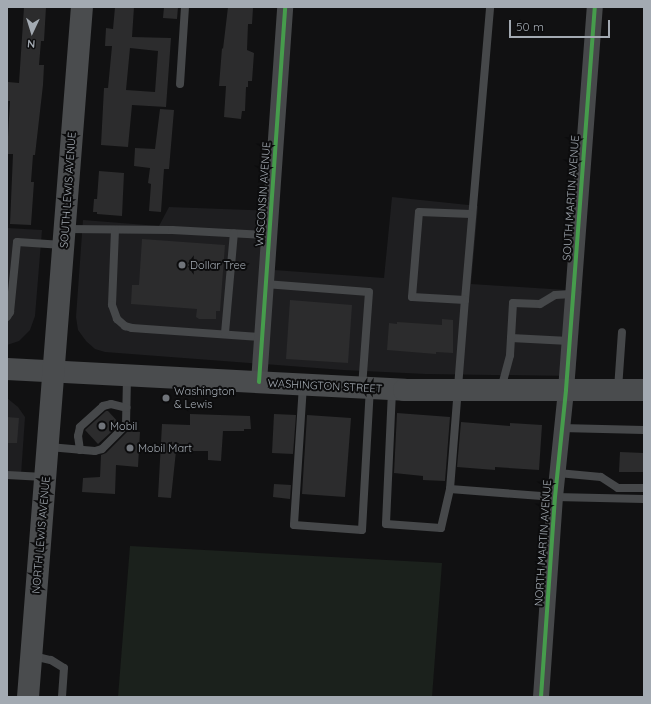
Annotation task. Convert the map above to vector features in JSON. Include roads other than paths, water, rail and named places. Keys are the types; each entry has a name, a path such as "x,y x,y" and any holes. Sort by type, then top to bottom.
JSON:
{"main road":[{"name":"SOUTH LEWIS AVENUE","path":"54,372 82,7"},
{"name":"WASHINGTON STREET","path":"7,369 392,389 644,390"},
{"name":"NORTH LEWIS AVENUE","path":"28,697 54,372"}],"street":[{"name":"WISCONSIN AVENUE","path":"258,382 285,7"},
{"name":"SOUTH MARTIN AVENUE","path":"566,390 595,7"},
{"name":"NORTH MARTIN AVENUE","path":"541,697 555,497 566,390"}],"lane":[{"path":"180,84 185,7"},
{"path":"392,389 386,524 441,528 450,489 460,390 471,214 490,7"},
{"path":"465,300 412,297 419,212 471,214"},
{"path":"115,230 112,304 117,319 125,326 132,328 225,333 262,337"},
{"path":"7,317 10,312 17,242 115,230 172,230 269,235"},
{"path":"225,333 234,234"},
{"path":"265,284 369,292 362,530 294,525 303,384"},
{"path":"500,390 510,355 513,303 540,304 555,295 573,294"},
{"path":"618,390 622,332"},
{"path":"511,338 569,341"},
{"path":"48,447 95,451 102,449 126,425 127,376"},
{"path":"80,450 78,436 80,427 103,406 111,404 127,408"},
{"path":"561,428 644,430"},
{"path":"558,473 601,477 618,488 644,488"},
{"path":"7,475 46,478"},
{"path":"450,489 555,497 644,499"},
{"path":"32,656 51,660 64,668 62,697"}],"place":[{"name":"Dollar Tree","path":"182,265"},
{"name":"Washington & Lewis","path":"166,398"},
{"name":"Mobil","path":"102,426"},
{"name":"Mobil Mart","path":"130,448"}]}
